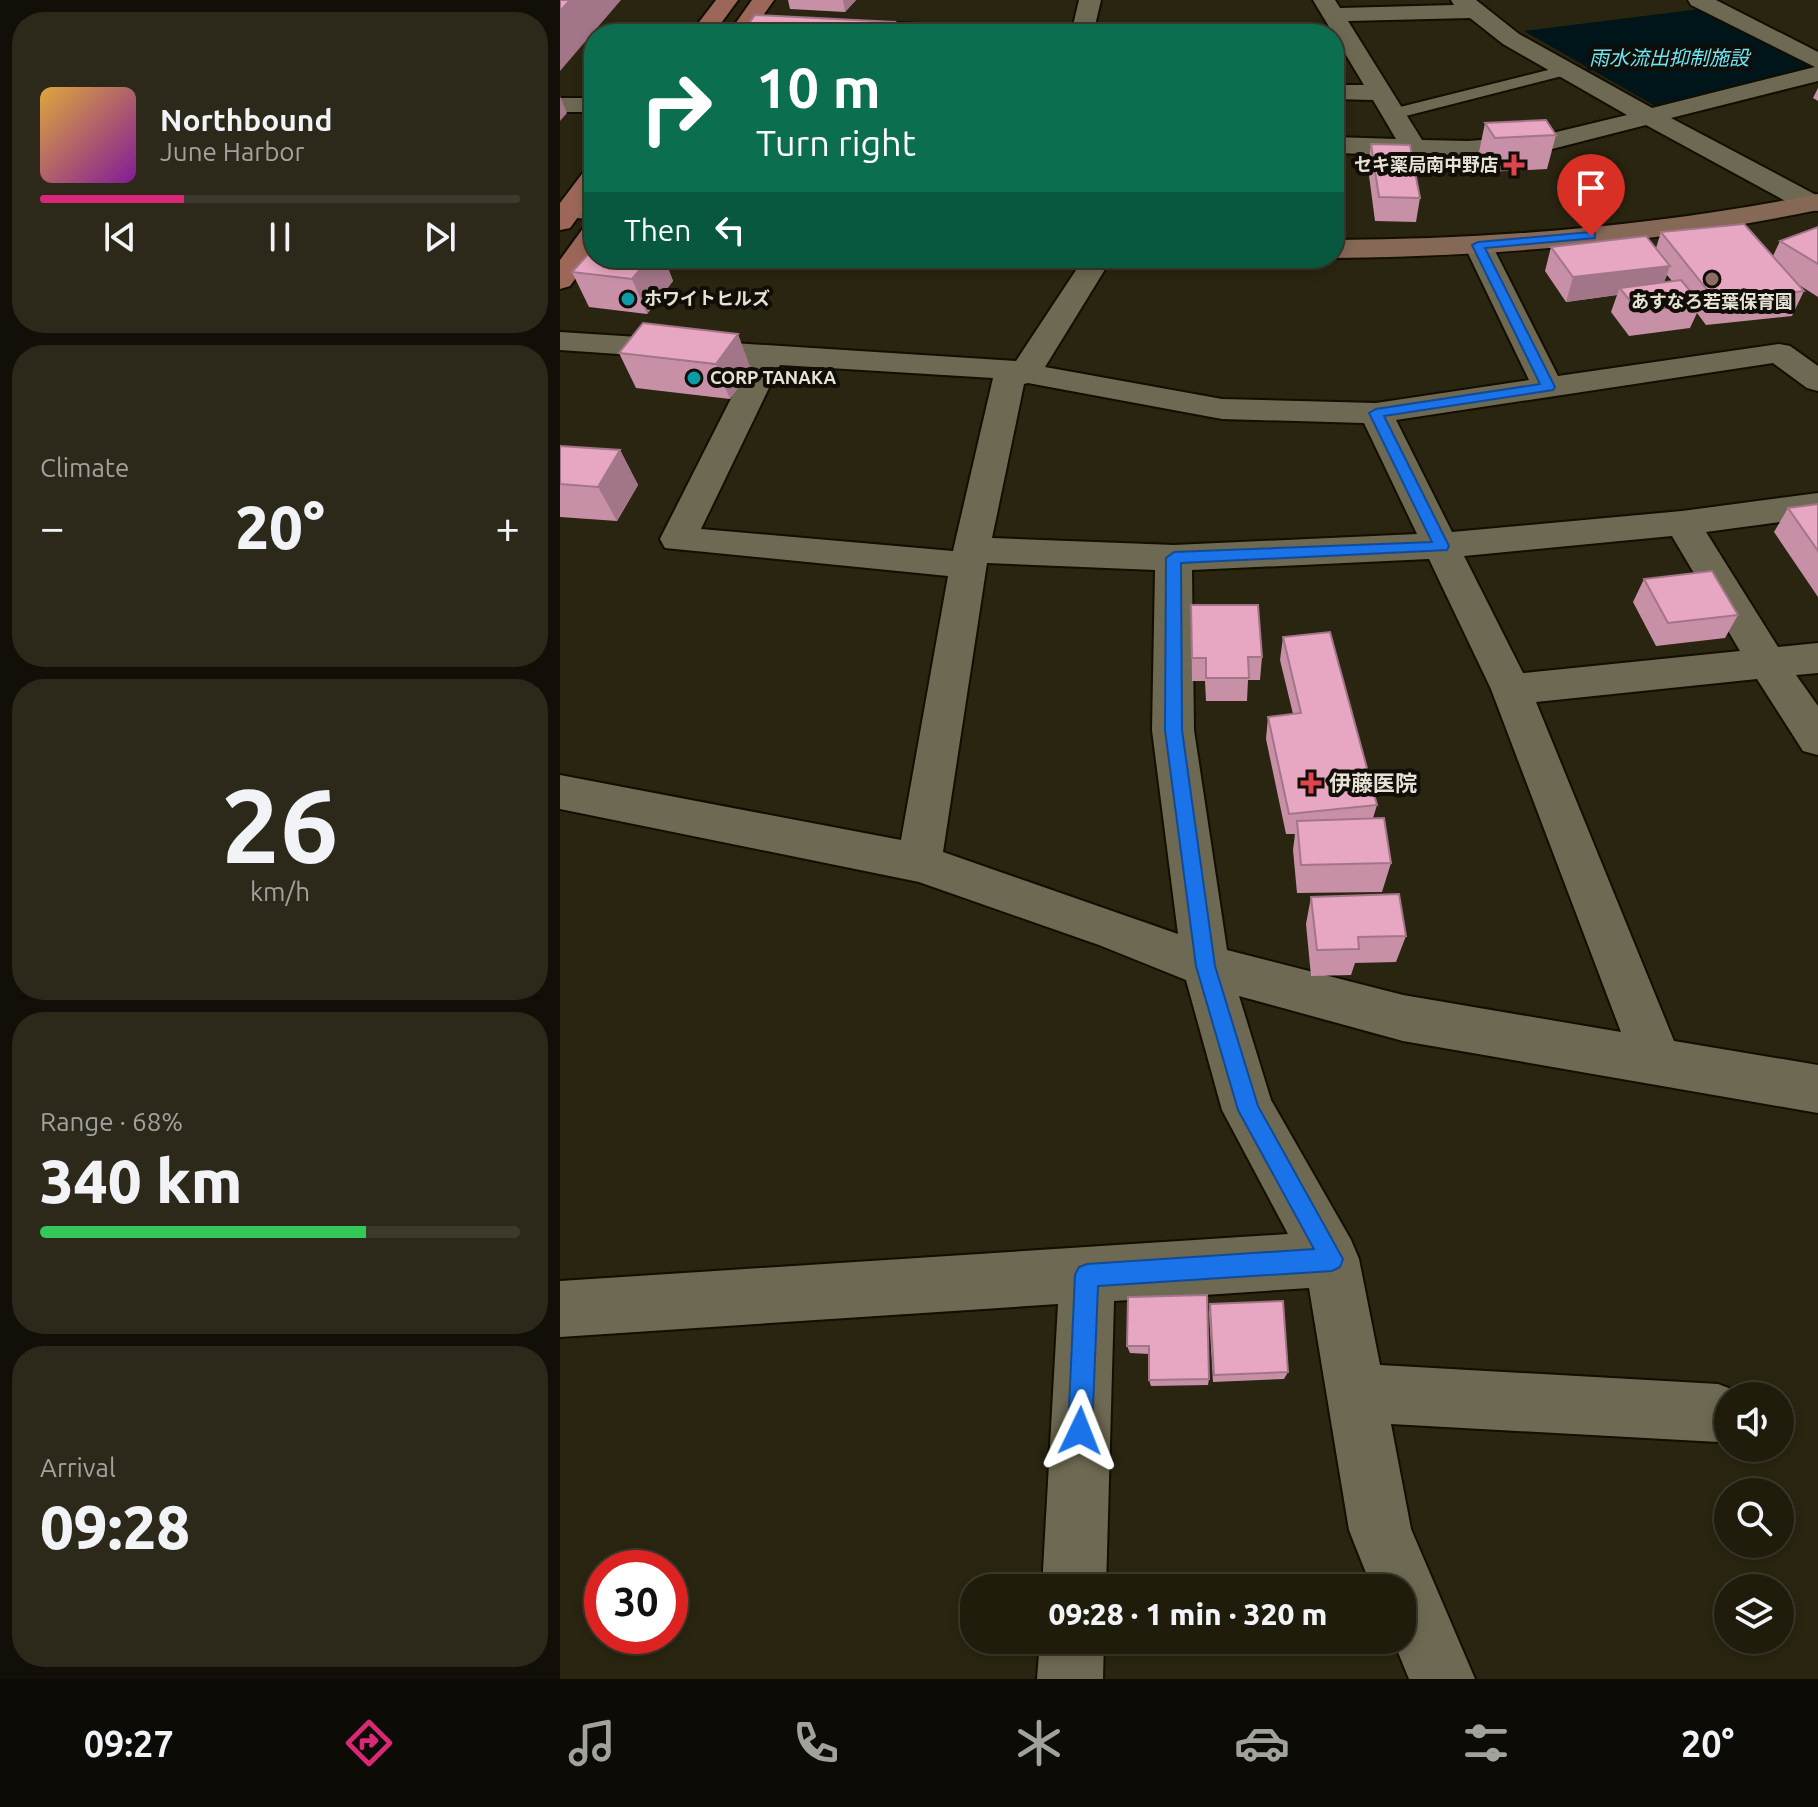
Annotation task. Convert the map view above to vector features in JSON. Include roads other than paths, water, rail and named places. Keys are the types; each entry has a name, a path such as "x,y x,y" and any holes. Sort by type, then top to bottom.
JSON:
{"main road":[{"path":"709,24 727,0"},
{"path":"752,24 763,0"},
{"path":"574,215 584,196"},
{"path":"560,280 584,247"}],"street":[{"path":"1084,24 1090,0"},
{"path":"1699,0 1818,61"},
{"path":"1329,8 1467,5 1564,71 1816,204"},
{"path":"1344,47 1388,104 1415,149"},
{"path":"1344,145 1415,149 1544,143 1818,74"},
{"path":"1344,94 1388,104"},
{"path":"560,105 584,105"},
{"path":"1344,249 1478,245 1606,234 1816,204"},
{"path":"1478,245 1548,387"},
{"path":"919,863 970,558 1018,372 1091,268"},
{"path":"560,341 1018,372 1222,409 1376,413 1779,353 1818,381"},
{"path":"769,355 678,539 970,558 1174,558 1442,546 1682,523 1818,505"},
{"path":"1376,413 1511,689 1657,1061"},
{"path":"1682,523 1767,663 1818,739"},
{"path":"1174,558 1173,730 1206,966 1248,1110 1332,1259 1380,1530 1442,1679"},
{"path":"1511,689 1818,658"},
{"path":"560,792 919,863 1110,928 1206,966 1403,1018 1818,1089"},
{"path":"560,1309 1332,1259"},
{"path":"1075,1574 1087,1275"},
{"path":"1356,1393 1714,1413"},
{"path":"1070,1679 1071,1654"}],"lane":[{"path":"1388,104 1564,71"}],"water":[{"name":"雨水流出抑制施設","path":"1700,9 1813,67 1657,107 1524,31"}],"place":[{"name":"セキ薬局南中野店","path":"1514,165"},
{"name":"あすなろ若葉保育園","path":"1712,279"},
{"name":"ホワイトヒルズ","path":"628,299"},
{"name":"CORP TANAKA","path":"694,378"},
{"name":"伊藤医院","path":"1311,783"}]}
